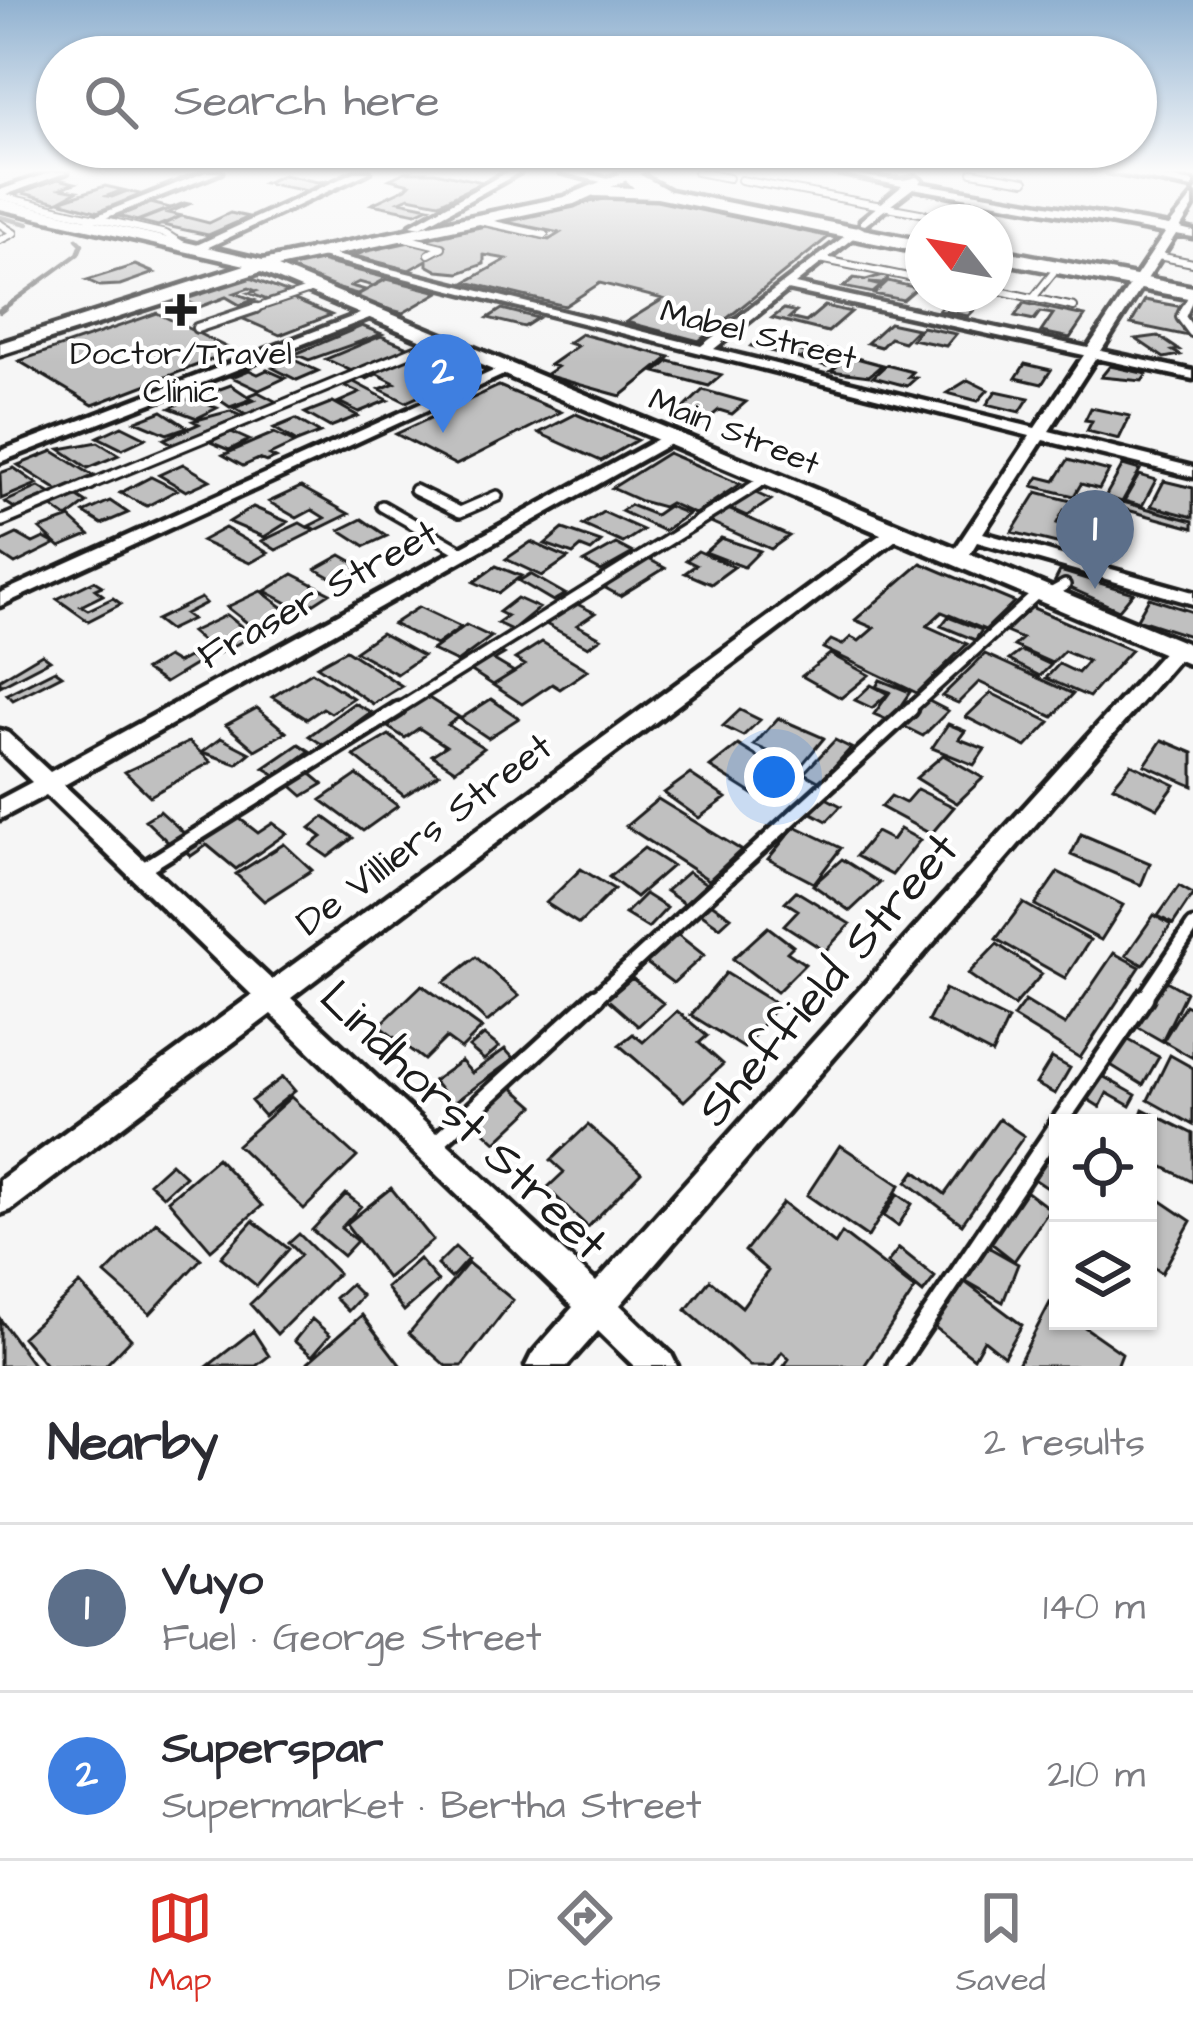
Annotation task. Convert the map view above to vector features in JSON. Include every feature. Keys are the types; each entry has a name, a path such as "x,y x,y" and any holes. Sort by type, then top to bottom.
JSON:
{"main road":[{"path":"144,236 254,263 397,236"},
{"path":"0,350 254,263 371,236"},
{"path":"1013,262 1192,297"},
{"name":"Main Street","path":"254,263 894,532 1108,612 1185,653"},
{"path":"1013,263 1136,286"}],"street":[{"path":"190,248 218,236"},
{"path":"704,350 849,236"},
{"path":"958,558 1170,236"},
{"name":"Mabel Street","path":"311,253 1193,472"},
{"path":"785,286 1193,376"},
{"path":"0,457 370,315"},
{"path":"0,600 506,371"},
{"name":"Fraser Street","path":"0,810 669,438"},
{"name":"De Villiers Street","path":"0,1199 894,532"},
{"path":"971,535 1135,587 1193,598"},
{"name":"Sheffield Street","path":"544,1366 1185,653"},
{"name":"Lindhorst Street","path":"0,738 659,1366"}],"lane":[{"path":"397,236 442,247 429,254"},
{"path":"1158,256 1193,263"},
{"path":"820,259 905,276"},
{"path":"1033,298 1053,273"},
{"path":"197,328 313,289"},
{"path":"1013,294 1074,307"},
{"path":"1192,297 1181,317 1192,332"},
{"path":"0,522 435,342"},
{"path":"138,872 766,478"},
{"path":"415,490 460,512 497,496"},
{"path":"382,506 464,553"},
{"path":"430,1148 1051,591"},
{"path":"1066,1114 1193,926"},
{"path":"896,1366 1049,1139"}],"building":[{"path":"430,236 549,240 556,236 830,236 699,341 626,322 663,299 600,283 565,306 466,282 507,259 484,255 484,264 459,273 438,271 427,260 409,270 355,256"},
{"path":"308,260 387,278 373,286 359,282 351,286 365,290 357,294 281,273"},
{"path":"135,265 154,273 120,285 100,286 87,280"},
{"path":"245,276 289,293 267,300 249,293 256,291 249,288 235,293 254,300 240,305 226,297 200,307 182,299"},
{"path":"890,276 882,284 869,283 881,286 873,293 843,287 854,278"},
{"path":"387,279 439,292 403,313 350,299"},
{"path":"888,281 905,285 903,300 874,294"},
{"path":"290,298 331,315 280,335 239,317"},
{"path":"1145,300 1193,309 1193,337 1131,324"},
{"path":"1024,303 1085,316 1070,338 1041,332 1053,314 1040,312 1034,320 1015,316"},
{"path":"825,306 851,312 828,332 772,318 784,309 796,312 789,318 806,322"},
{"path":"502,309 538,318 524,327 488,318"},
{"path":"157,313 234,351 93,405 19,361"},
{"path":"889,323 917,329 904,342 890,338 881,347 867,343"},
{"path":"362,326 382,334 309,360 295,354"},
{"path":"922,327 956,334 946,346 912,339"},
{"path":"581,334 670,357 621,396 545,375 557,367 550,365 577,346 568,343"},
{"path":"381,336 410,348 354,372 326,359"},
{"path":"763,336 792,343 787,348 808,353 801,359 751,346"},
{"path":"1158,336 1180,355 1164,358 1136,339"},
{"path":"816,348 840,354 827,366 802,360"},
{"path":"422,349 475,371 406,402 380,389 395,383 377,374 367,379 359,375"},
{"path":"849,356 882,365 869,376 831,371"},
{"path":"294,360 318,371 297,380 273,368"},
{"path":"669,361 722,375 709,386 656,372"},
{"path":"1025,364 1051,370 1042,384 1016,378"},
{"path":"886,365 913,372 908,377 916,378 907,386 873,377"},
{"path":"1110,366 1147,374 1142,381 1101,377"},
{"path":"249,370 258,374 267,370 285,378 259,390 232,377"},
{"path":"350,380 388,400 359,412 339,402 360,393 341,384"},
{"path":"968,380 988,390 978,401 947,393"},
{"path":"231,385 252,399 230,407 209,393"},
{"path":"499,386 561,412 456,465 396,434"},
{"path":"703,390 746,402 732,414 719,410 700,426 674,418"},
{"path":"996,391 1029,398 1020,412 987,404"},
{"path":"258,392 277,402 246,415 234,408 255,400 248,396"},
{"path":"191,398 217,408 197,418 170,408"},
{"path":"333,402 358,416 330,427 305,413"},
{"path":"1091,408 1130,416 1119,439 1087,431 1092,421 1085,420"},
{"path":"162,411 187,427 167,434 136,421"},
{"path":"230,411 241,416 174,445 164,439 199,424 193,421"},
{"path":"576,414 637,440 601,461 539,433"},
{"path":"296,419 320,433 297,442 274,428"},
{"path":"122,426 146,438 122,449 98,437"},
{"path":"231,432 249,440 229,450 210,442"},
{"path":"274,433 295,443 270,455 276,458 243,466 223,455"},
{"path":"98,442 119,455 88,468 60,449"},
{"path":"53,451 94,476 59,491 18,465"},
{"path":"668,453 740,484 695,514 670,503 663,507 641,501 612,488"},
{"path":"1068,460 1109,471 1099,489 1081,484 1074,496 1033,486 1039,477 1055,481"},
{"path":"183,464 210,480 186,491 159,475"},
{"path":"1123,465 1140,470 1122,502 1105,497"},
{"path":"14,468 37,484 1,499 0,473"},
{"path":"1139,475 1156,480 1142,506 1124,501"},
{"path":"151,477 177,490 147,506 120,493"},
{"path":"1164,481 1193,488 1193,517 1151,506"},
{"path":"39,487 51,494 16,509 5,502"},
{"path":"301,487 349,514 316,530 309,526 325,518 312,510 297,518 269,502"},
{"path":"749,490 771,500 747,516 725,506"},
{"path":"1037,492 1090,506 1085,516 1064,510 1057,523 1083,531 1088,521 1110,527 1097,553 1012,532"},
{"path":"73,494 87,503 67,518 48,504"},
{"path":"110,501 128,513 102,524 84,513"},
{"path":"1123,502 1193,521 1193,528 1120,508"},
{"path":"630,505 655,515 668,506 688,514 664,531 621,511"},
{"path":"253,507 288,522 264,537 229,522"},
{"path":"723,507 789,536 771,549 704,519"},
{"path":"603,512 643,530 623,543 583,525"},
{"path":"70,518 89,535 60,547 40,529"},
{"path":"362,519 387,536 365,546 340,530"},
{"path":"300,523 314,531 276,550 262,541"},
{"path":"225,528 268,553 250,563 201,541"},
{"path":"563,529 601,542 591,551 581,547 573,554 545,544"},
{"path":"17,534 33,543 44,538 55,544 15,564 0,554 0,542"},
{"path":"721,538 760,551 744,567 705,552"},
{"path":"531,542 568,558 542,576 506,559"},
{"path":"616,544 633,553 601,571 584,562"},
{"path":"698,551 734,567 711,584 685,573 696,565 686,560"},
{"path":"341,555 371,572 346,586 316,569"},
{"path":"643,556 665,568 620,596 598,584"},
{"path":"921,563 1014,602 985,630 942,612 927,626 967,644 917,693 823,648 831,640 842,645 851,637 859,641 874,628 855,620"},
{"path":"496,566 521,576 499,593 474,582"},
{"path":"1060,571 1133,593 1119,610 1055,581"},
{"path":"293,574 330,593 302,611 265,591"},
{"path":"530,574 565,594 553,601 519,581"},
{"path":"94,581 102,586 95,589 103,595 81,606 88,610 113,598 121,604 88,621 57,599"},
{"path":"261,591 289,612 255,629 227,607"},
{"path":"201,598 206,603 185,614 192,619 169,630 156,620"},
{"path":"517,598 539,608 512,630 497,623 507,616 499,612"},
{"path":"1149,598 1193,612 1193,637 1137,619"},
{"path":"573,602 595,613 577,625 601,638 588,647 542,622"},
{"path":"419,607 461,627 436,645 393,624"},
{"path":"1031,607 1131,650 1089,697 1046,678 1059,664 1078,673 1088,661 1064,651 1052,663 1014,646 1022,639 1006,632"},
{"path":"227,615 253,636 217,654 191,632"},
{"path":"948,617 982,630 975,640 941,626"},
{"path":"466,625 491,637 457,662 432,650"},
{"path":"381,633 423,656 397,674 355,651"},
{"path":"542,642 588,670 560,689 552,684 522,704 493,685 525,665 515,659"},
{"path":"346,650 402,686 373,704 317,666"},
{"path":"496,650 504,654 494,660 514,672 493,685 467,668"},
{"path":"1021,651 1051,665 1040,676 1009,660"},
{"path":"42,654 50,660 0,686 0,679"},
{"path":"830,654 869,675 841,698 802,676"},
{"path":"985,654 1073,694 1053,717 979,682 958,703 942,696"},
{"path":"167,657 177,663 188,657 198,663 165,683 145,670"},
{"path":"55,670 62,675 13,700 7,694"},
{"path":"312,672 353,698 331,713 323,708 307,719 272,697"},
{"path":"880,680 910,692 890,721 874,714 890,692 876,687"},
{"path":"871,685 888,694 872,708 855,700"},
{"path":"991,693 1050,722 1026,747 966,717"},
{"path":"424,695 459,717 448,725 484,748 455,770 432,755 446,746 419,728 405,738 383,724"},
{"path":"491,699 519,718 488,738 460,719"},
{"path":"927,700 948,711 923,736 901,725"},
{"path":"354,703 371,712 325,746 309,736"},
{"path":"257,708 286,732 255,750 226,725"},
{"path":"740,710 760,720 743,736 723,726"},
{"path":"778,718 824,738 801,766 754,745"},
{"path":"948,724 965,731 959,739 985,749 974,765 932,748"},
{"path":"389,735 439,774 404,796 354,756"},
{"path":"221,738 250,753 237,764 202,752"},
{"path":"835,740 851,748 820,782 804,773"},
{"path":"1162,740 1193,753 1193,786 1145,765"},
{"path":"189,742 211,762 150,796 125,772"},
{"path":"299,744 310,751 276,775 264,768"},
{"path":"738,745 772,766 757,777 772,787 759,798 710,767"},
{"path":"943,755 983,778 957,803 916,778"},
{"path":"1131,764 1175,785 1158,808 1113,786"},
{"path":"306,770 323,784 303,796 286,781"},
{"path":"690,774 726,798 699,818 664,793"},
{"path":"357,775 398,806 363,831 321,800"},
{"path":"917,789 954,807 931,834 881,807 891,796 905,803"},
{"path":"824,797 841,806 827,821 810,812"},
{"path":"658,799 741,850 709,880 626,826"},
{"path":"160,811 184,833 169,843 145,820"},
{"path":"235,815 258,833 273,823 287,833 236,869 207,845 191,856 183,849"},
{"path":"324,817 353,838 328,857 311,845 322,837 310,828"},
{"path":"795,826 841,848 814,883 768,859"},
{"path":"900,829 920,840 892,875 856,856 876,832 892,840"},
{"path":"1081,834 1150,863 1141,885 1071,855"},
{"path":"284,844 312,870 264,901 236,874"},
{"path":"644,848 672,866 636,897 609,877"},
{"path":"842,859 880,883 850,911 813,885"},
{"path":"581,869 614,889 579,924 546,903"},
{"path":"688,872 707,884 685,904 666,891"},
{"path":"1058,872 1123,905 1101,940 1035,905"},
{"path":"1179,886 1193,894 1173,924 1158,916"},
{"path":"796,891 850,924 825,951 784,925 798,910 785,902"},
{"path":"645,894 667,908 648,928 625,914"},
{"path":"711,903 731,917 720,927 699,912"},
{"path":"1023,903 1090,940 1065,978 996,939"},
{"path":"1154,915 1171,925 1143,965 1126,955"},
{"path":"768,927 793,946 787,952 805,964 777,992 733,959"},
{"path":"677,934 704,955 673,983 645,962"},
{"path":"997,944 1042,974 1014,1006 968,974"},
{"path":"1114,953 1140,967 1080,1058 1013,1017 1025,1001 1065,1025"},
{"path":"476,957 519,996 487,1022 444,982"},
{"path":"726,973 778,1005 744,1048 691,1015"},
{"path":"1159,977 1186,992 1162,1041 1134,1025"},
{"path":"632,978 663,1003 638,1026 607,999"},
{"path":"422,985 482,1028 461,1049 446,1038 424,1060 379,1026"},
{"path":"945,989 1008,1020 992,1054 928,1021"},
{"path":"1185,1005 1193,1009 1193,1058 1163,1041"},
{"path":"677,1011 707,1036 699,1043 723,1064 684,1101 619,1045 633,1034 643,1042"},
{"path":"484,1035 499,1047 484,1060 469,1047"},
{"path":"1125,1038 1159,1057 1143,1085 1109,1064"},
{"path":"505,1049 514,1059 452,1104 433,1081 461,1061 472,1073"},
{"path":"1170,1055 1193,1068 1193,1125 1148,1100"},
{"path":"1052,1058 1070,1068 1055,1094 1036,1084"},
{"path":"1097,1073 1136,1095 1130,1106 1107,1093 1100,1107 1084,1097"},
{"path":"283,1077 295,1091 264,1116 251,1101"},
{"path":"511,1086 534,1106 496,1142 473,1121"},
{"path":"291,1097 357,1157 304,1209 237,1145"},
{"path":"1157,1116 1193,1134 1193,1182 1157,1164"},
{"path":"999,1119 1024,1136 962,1224 907,1182 915,1171 945,1194"},
{"path":"588,1125 641,1172 588,1227 547,1188 564,1172 551,1160"},
{"path":"840,1145 900,1185 868,1237 807,1195"},
{"path":"1049,1154 1049,1189 1034,1179"},
{"path":"217,1158 262,1206 211,1250 168,1200"},
{"path":"171,1163 185,1176 163,1196 149,1183"},
{"path":"391,1188 433,1240 387,1278 346,1224"},
{"path":"1022,1188 1049,1208 1014,1261 986,1239"},
{"path":"346,1194 361,1206 341,1228 357,1241 343,1256 312,1230"},
{"path":"898,1194 912,1204 898,1226 884,1216"},
{"path":"1157,1198 1191,1221 1162,1273 1157,1269"},
{"path":"783,1203 835,1244 842,1233 915,1289 864,1366 784,1366 789,1359 782,1352 772,1366 750,1366 686,1310 710,1280 742,1307 768,1271 745,1251"},
{"path":"253,1221 289,1249 257,1286 221,1257"},
{"path":"156,1222 201,1259 150,1314 105,1274"},
{"path":"299,1234 338,1273 277,1334 250,1304 301,1255 289,1243"},
{"path":"981,1243 1018,1264 1003,1302 966,1281"},
{"path":"455,1247 468,1259 451,1278 437,1265"},
{"path":"899,1248 935,1277 923,1293 887,1263"},
{"path":"419,1259 438,1281 404,1311 386,1288"},
{"path":"468,1263 513,1300 462,1366 446,1366 409,1333"},
{"path":"961,1279 1022,1325 1004,1356 984,1340 974,1358 932,1325"},
{"path":"80,1284 131,1339 105,1366 47,1366 22,1337"},
{"path":"350,1284 362,1296 348,1311 335,1298"},
{"path":"1049,1305 1049,1330 1089,1330 1122,1353 1117,1366 1017,1366"},
{"path":"362,1315 401,1366 308,1366 307,1363"},
{"path":"0,1319 34,1366 0,1366"},
{"path":"312,1319 330,1335 312,1356 294,1341"},
{"path":"253,1331 269,1356 256,1366 208,1366"}],"waterway":[{"path":"4,308 0,311 78,254 82,244 77,239"}],"place":[{"name":"Doctor/Travel Clinic","path":"181,310"},
{"name":"Superspar","path":"443,433"},
{"name":"Vuyo","path":"1095,589"}]}
